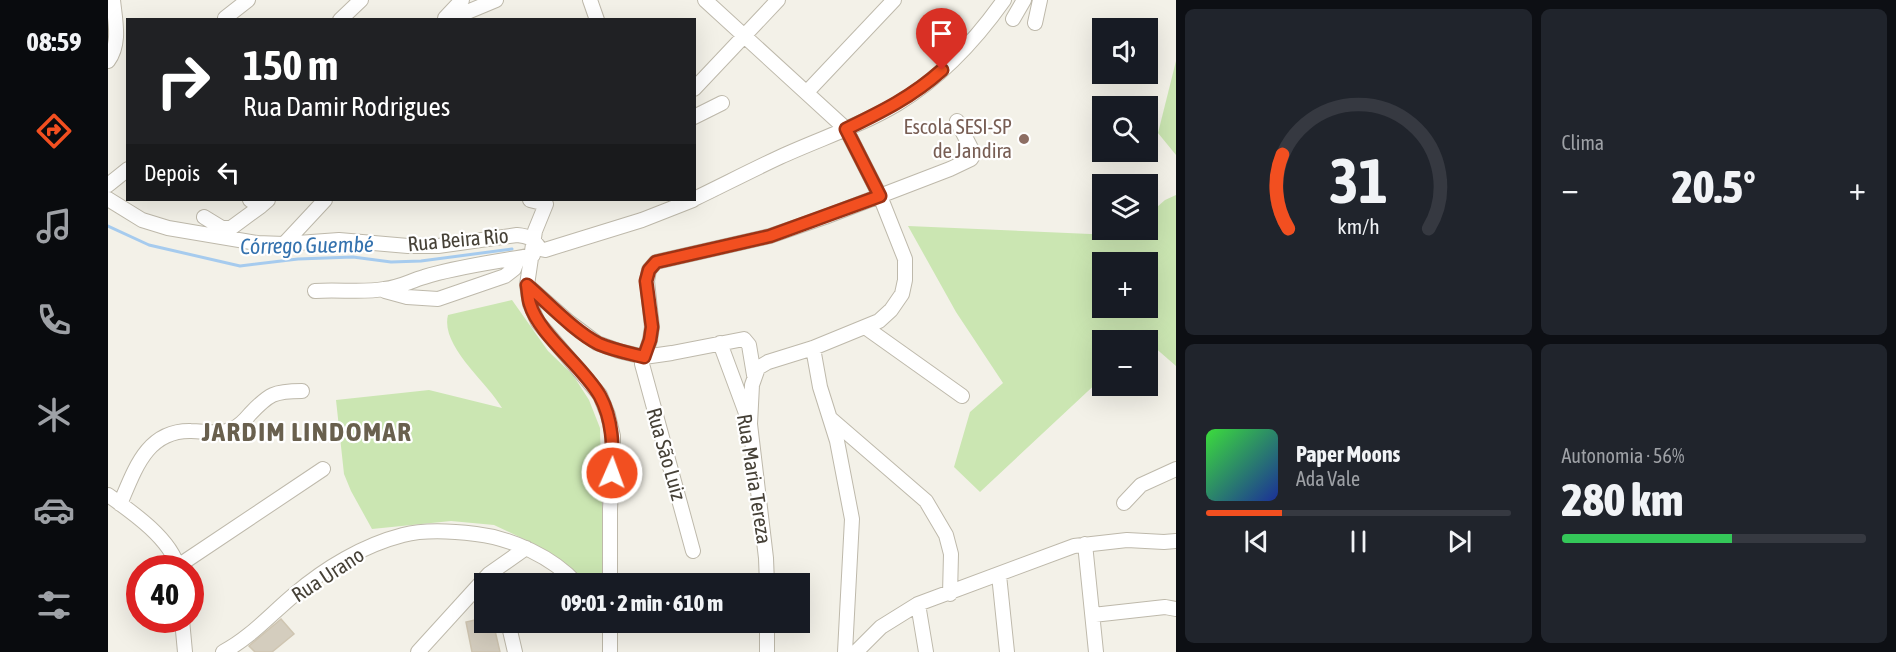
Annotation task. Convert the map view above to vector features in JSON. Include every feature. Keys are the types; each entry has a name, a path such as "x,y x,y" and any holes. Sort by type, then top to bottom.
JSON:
{"street":[{"path":"108,61 115,51 117,35 113,0"},
{"path":"224,18 232,0"},
{"path":"225,18 248,0"},
{"path":"342,18 361,0"},
{"path":"447,18 462,0"},
{"path":"450,18 496,0"},
{"path":"590,0 596,18"},
{"path":"705,0 846,129 880,196 905,259 902,294 891,310 879,321 813,348 768,362 758,368 752,385 750,423"},
{"path":"696,87 778,0"},
{"path":"807,92 894,0"},
{"name":"Rua Beira Rio","path":"696,198 896,105 956,58 1004,0"},
{"path":"1013,19 1024,0"},
{"path":"1035,24 1041,0"},
{"path":"696,116 722,103"},
{"path":"644,357 652,327 646,281 649,270 656,262 770,236 950,170 971,159 974,154 957,121"},
{"path":"108,185 126,170"},
{"name":"Rua Beira Rio","path":"108,199 142,219 168,228 257,243 284,244 339,240 408,246 438,246 517,235 534,239 540,249 545,250 642,220 689,201"},
{"path":"284,244 324,201"},
{"path":"204,217 222,228 231,228 260,202"},
{"path":"548,202 535,231 527,285 530,304 538,322 600,395 608,415 613,436 610,573"},
{"path":"315,291 382,290 399,287 434,274 533,255"},
{"path":"382,290 408,297 438,299 505,276 514,269 518,258"},
{"path":"527,285 597,343 619,351 644,357 741,338 747,340 754,375"},
{"path":"865,327 962,396"},
{"name":"Rua Maria Tereza","path":"720,343 750,423 767,573"},
{"path":"813,348 820,387 837,441 852,519 844,652"},
{"name":"Rua São Luiz","path":"644,357 642,364 644,373 693,551"},
{"path":"120,504 150,446 159,438 171,433 190,430 230,431 275,393 302,392"},
{"path":"831,419 926,501 946,535 951,554 950,594"},
{"path":"196,555 323,469"},
{"path":"1124,503 1141,485 1176,469"},
{"path":"108,495 146,525 172,555"},
{"name":"Rua Urano","path":"223,652 250,634 307,584 343,560 403,535 430,531 455,531 503,538 526,548 564,573"},
{"path":"856,652 881,627 918,604 1074,546 1127,540 1176,541"},
{"path":"1085,544 1096,652"},
{"path":"500,573 526,548"},
{"path":"999,575 1007,652"},
{"path":"418,652 474,589"},
{"path":"918,604 926,652"},
{"path":"1093,615 1165,607 1176,609"},
{"path":"183,633 185,652"},
{"path":"511,633 515,652"},
{"path":"604,633 610,647"},
{"path":"767,633 767,652"}],"green space":[{"path":"1176,61 1176,155 1158,133"},
{"path":"1176,195 1176,366 1158,350 1158,330 1092,330 1092,387 980,492 954,467 970,412 1003,383 956,312 908,226 1092,234 1092,240 1158,240 1158,206"},
{"path":"512,300 548,351 573,375 589,400 600,428 604,573 575,573 563,562 530,542 494,525 451,521 372,529 344,474 336,400 429,390 502,408 467,364 451,339 447,327 448,315"}],"building":[{"path":"281,619 294,634 272,652 255,652 249,646"},
{"path":"474,620 474,633 496,633 500,652 472,652 466,622"}],"waterway":[{"name":"Córrego Guembé","path":"108,226 149,245 240,266 298,259 353,257 391,262 421,261 512,249"}],"place":[{"name":"Escola SESI-SP de Jandira","path":"1024,139"}],"district":[{"name":"JARDIM LINDOMAR","path":"307,432"}],"route":[{"path":"612,473 613,436 600,395 538,322 530,304 527,285 597,343 644,357 652,327 646,281 649,270 656,262 770,236 880,196 846,129 896,105 942,70"}]}
